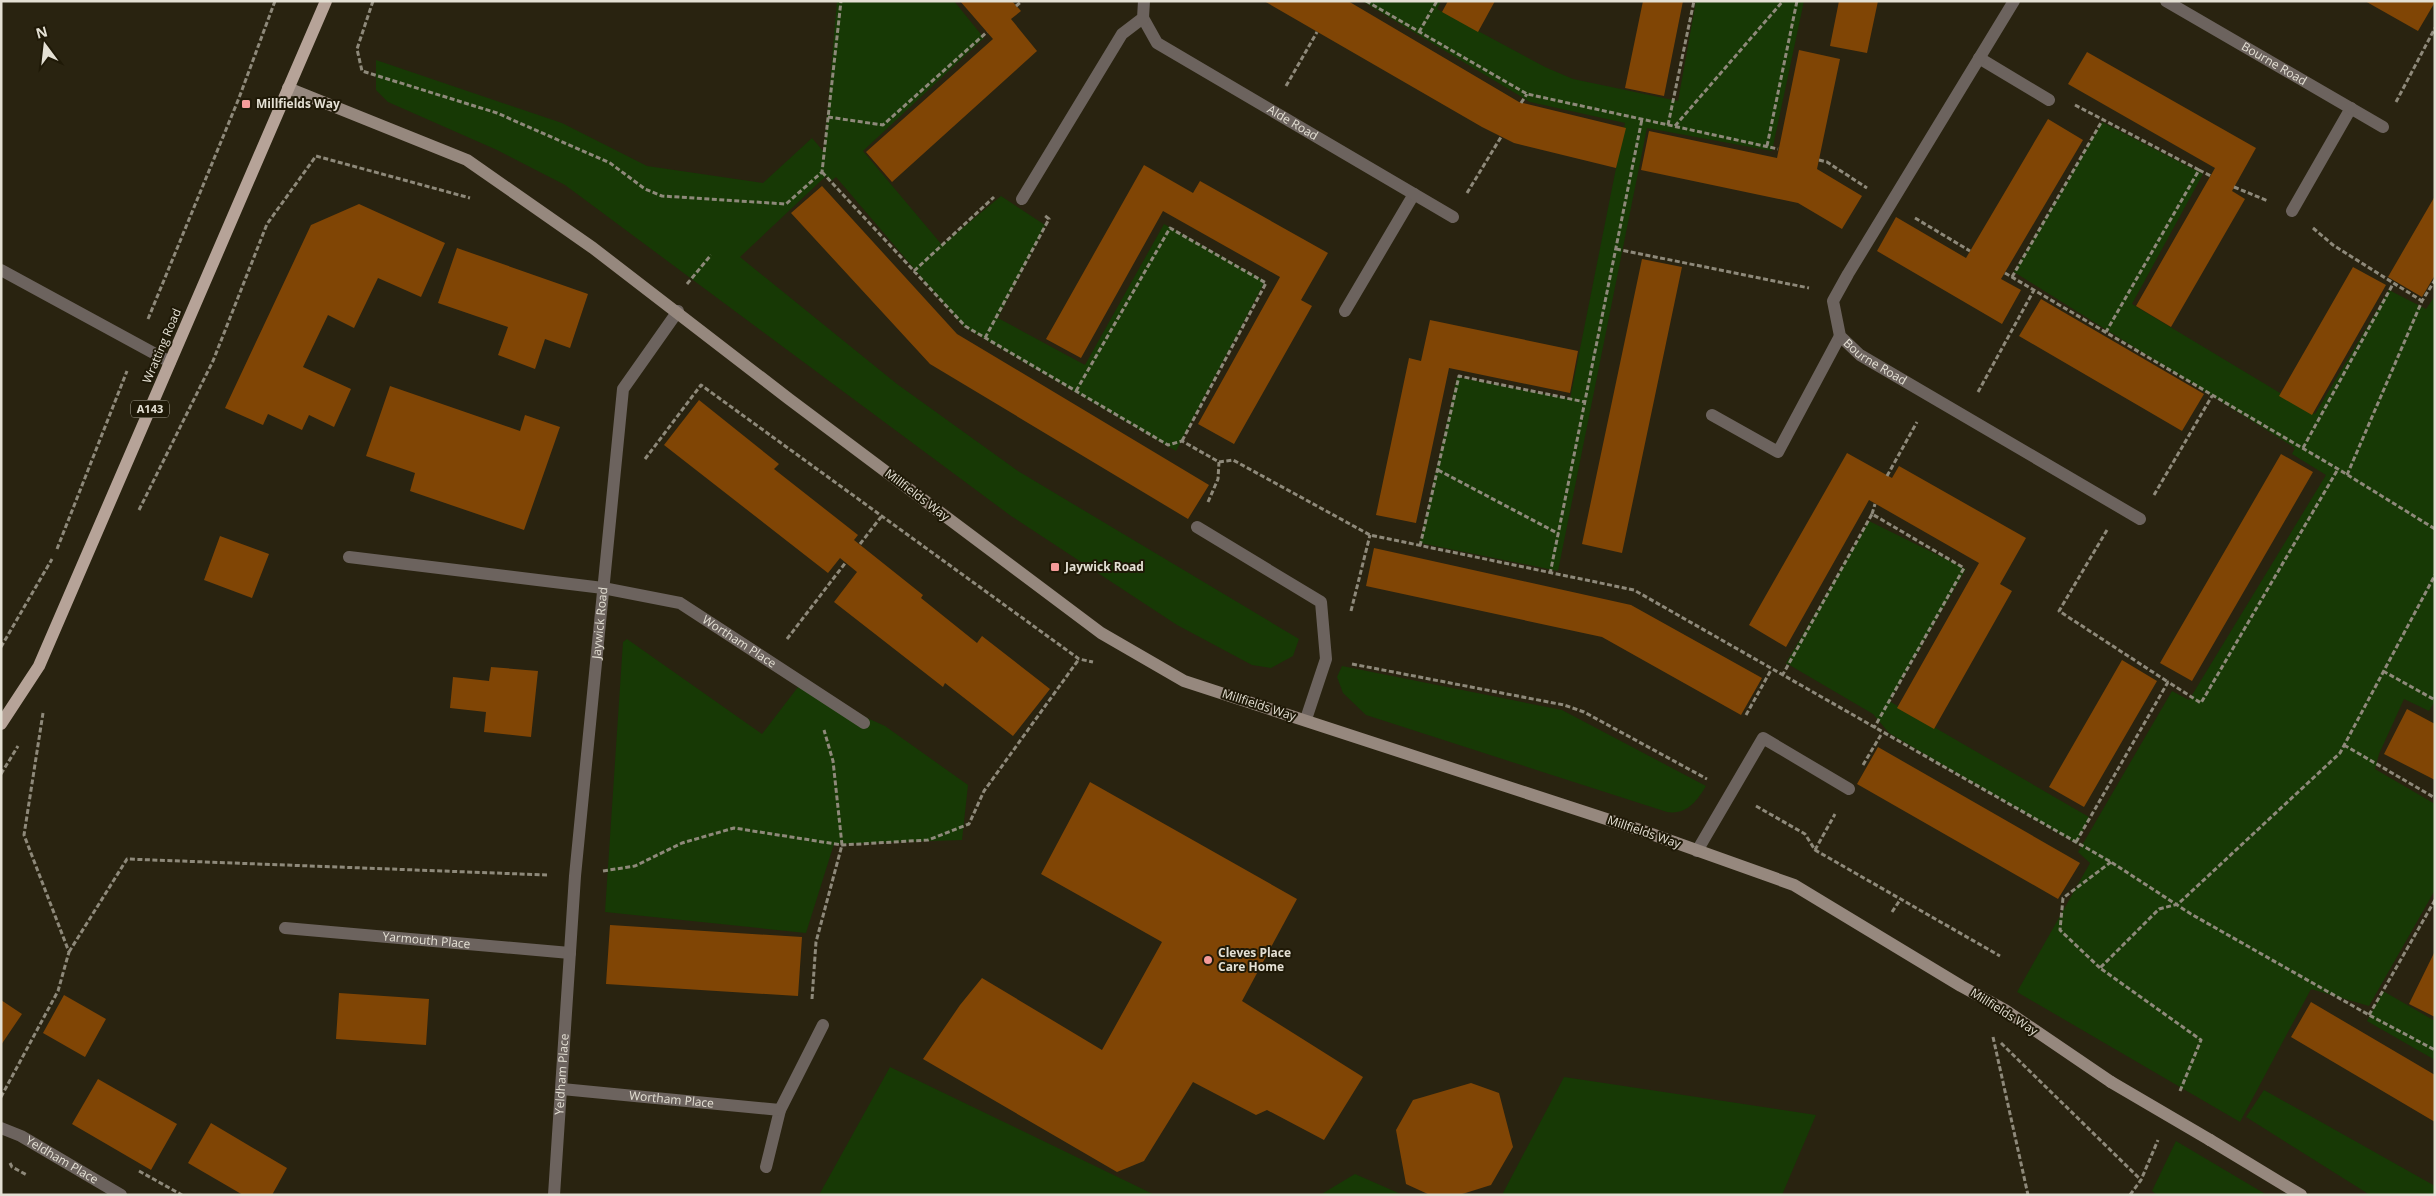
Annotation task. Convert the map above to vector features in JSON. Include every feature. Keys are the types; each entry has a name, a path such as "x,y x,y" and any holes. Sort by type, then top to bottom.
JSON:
{"main road":[{"name":"Wratting Road","path":"1,724 39,666 326,1"}],"street":[{"path":"1022,199 1122,34 1143,18 1144,1"},
{"path":"1834,301 1848,274 2014,1"},
{"name":"Bourne Road","path":"2166,1 2383,127"},
{"name":"Alde Road","path":"1143,18 1157,43 1453,217"},
{"path":"1979,58 2049,100"},
{"name":"Millfields Way","path":"288,88 467,160 593,248 789,399 1101,633 1184,681 1697,851 1794,886 1961,986 2005,1010 2111,1082 2301,1195"},
{"path":"2292,211 2351,108"},
{"path":"1345,311 1414,194"},
{"path":"1,270 170,362"},
{"name":"Bourne Road","path":"1834,301 1840,336 1860,355 2140,519"},
{"name":"Jaywick Road","path":"570,953 575,876 623,389 678,312"},
{"path":"1712,415 1778,452 1840,336"},
{"path":"1196,527 1321,602 1326,659 1306,720"},
{"name":"Wortham Place","path":"350,558 604,588 680,603 864,723"},
{"path":"1697,851 1763,738 1849,789"},
{"name":"Yarmouth Place","path":"285,928 570,953"},
{"name":"Yeldham Place","path":"554,1195 570,953"},
{"path":"766,1166 780,1110 823,1025"},
{"name":"Wortham Place","path":"562,1090 780,1110"},
{"name":"Yeldham Place","path":"1,1128 21,1136 121,1195"}],"path":[{"path":"373,1 357,48 362,72 497,114 610,163 645,189 662,196 786,204 822,172 841,1"},
{"path":"1016,6 1022,1"},
{"path":"1366,1 1527,94 1778,149"},
{"path":"1419,32 1437,1"},
{"path":"1668,125 1694,1"},
{"path":"1674,126 1783,1"},
{"path":"1767,146 1796,1"},
{"path":"2383,127 2435,28"},
{"path":"828,116 882,125 987,32"},
{"path":"1272,110 1317,32"},
{"path":"1521,103 1527,94"},
{"path":"2049,100 2066,100 2102,121 2211,176"},
{"path":"1550,574 1642,119"},
{"path":"2012,277 2102,121"},
{"path":"1453,217 1501,137"},
{"path":"135,519 213,361 268,224 316,156 477,200"},
{"path":"2106,332 2199,170"},
{"path":"822,172 965,326 1168,445 1182,441 1219,462 1234,460 1370,535 1634,590 2111,862 2191,914 2369,1015 2435,1050"},
{"path":"2234,187 2292,211 2333,245 2422,301"},
{"path":"914,271 1004,189 1022,199 1049,219 985,338"},
{"path":"1076,391 1170,228 1266,283 1182,441"},
{"path":"1616,249 1812,288 1834,301"},
{"path":"682,291 710,255"},
{"path":"2005,273 2303,448 2435,529"},
{"path":"2347,475 2422,301 2435,280"},
{"path":"2303,448 2393,284"},
{"path":"1965,416 2034,290"},
{"path":"1420,546 1459,376 1585,402"},
{"path":"644,462 701,385 1079,659 1098,663"},
{"path":"2140,519 2212,396"},
{"path":"1887,476 1932,397"},
{"path":"1196,527 1218,478 1219,462"},
{"path":"2120,508 2059,611 2201,703 2338,469"},
{"path":"1438,470 1559,534"},
{"path":"1782,676 1876,504"},
{"path":"1872,514 1964,568 1874,728"},
{"path":"860,544 881,517"},
{"path":"1350,616 1370,535"},
{"path":"770,661 846,562"},
{"path":"2100,968 2159,909 2178,904 2340,753 2435,575"},
{"path":"1,1097 58,991 69,952 127,859 575,876 635,866 682,843 734,828 842,845 928,840 969,824 984,790 1079,659"},
{"path":"1326,659 1564,705 1584,712 1805,834 1814,850 2000,956"},
{"path":"1744,719 1772,670"},
{"path":"2383,671 2435,700"},
{"path":"2076,842 2168,682"},
{"path":"812,689 833,761 842,845 816,942 812,1002 823,1025"},
{"path":"43,712 24,835 69,952"},
{"path":"1,774 20,742"},
{"path":"2344,745 2435,798"},
{"path":"2111,862 2063,898 2060,930 2100,968 2185,1029"},
{"path":"2369,1015 2435,900"},
{"path":"2028,1195 1993,1036 2141,1180"}],"green space":[{"path":"837,1 954,1 984,38 863,151 942,245 1001,196 1045,225 998,318 1085,365 1164,224 1265,281 1176,451 964,327 836,177 831,181 826,176 740,257 897,384 1018,471 1299,639 1293,656 1271,668 1252,665 1177,625 1011,516 565,185 497,150 388,102 376,90 376,60 562,123 647,166 763,183 812,138 824,152"},
{"path":"1362,1 1441,1 1437,9 1545,67 1573,79 1678,101 1696,1 1804,1 1772,151 1647,128 1558,571 1420,543 1457,377 1570,399 1625,123 1530,102"},
{"path":"2102,122 2203,174 2132,304 2315,414 2389,290 2426,309 2435,296 2435,701 2429,711 2404,699 2379,754 2375,769 2435,804 2435,890 2369,1006 2311,989 2240,1122 2017,992 2090,863 2078,852 2172,691 2189,700 2326,475 2292,454 2295,448 2014,272"},
{"path":"1869,521 1966,569 1889,701 2089,817 2077,844 1889,733 1873,714 1786,663"},
{"path":"627,639 762,734 798,687 885,726 968,785 962,840 834,844 806,933 605,912 623,642"},
{"path":"1342,666 1562,710 1706,786 1691,806 1680,811 1667,812 1366,715 1343,693 1337,677"},
{"path":"2383,991 2435,1021 2435,1060 2367,1021"},
{"path":"890,1067 1155,1195 819,1195"},
{"path":"1564,1077 1816,1115 1782,1195 1502,1195"},
{"path":"2264,1090 2435,1186 2435,1195 2370,1195 2246,1117"},
{"path":"2176,1141 2267,1195 2157,1195 2152,1191"},
{"path":"1355,1174 1403,1195 1320,1195"}],"building":[{"path":"960,1 1012,1 1021,11 1011,19 1037,51 892,182 866,152 993,39"},
{"path":"1264,1 1348,1 1519,102 1626,128 1616,168 1514,143 1482,127"},
{"path":"1448,1 1495,1 1478,32 1442,12"},
{"path":"1643,1 1683,1 1664,96 1625,88"},
{"path":"1839,1 1878,1 1867,53 1830,46"},
{"path":"2365,1 2435,1 2435,2 2418,31"},
{"path":"1799,50 1840,59 1817,169 1862,196 1842,229 1798,203 1641,170 1649,131 1777,158"},
{"path":"2087,52 2256,148 2232,191 2245,199 2171,327 2136,306 2215,168 2068,84"},
{"path":"2048,119 2083,140 2001,279 2021,290 2002,324 1877,251 1896,217 1966,258"},
{"path":"1144,165 1193,193 1200,181 1328,253 1301,300 1312,306 1234,444 1198,424 1280,277 1163,211 1081,358 1046,339"},
{"path":"822,186 957,334 1209,485 1188,519 930,364 791,213"},
{"path":"2435,196 2435,275 2422,297 2388,277"},
{"path":"359,204 445,243 421,297 378,278 354,328 328,315 303,367 351,389 334,427 309,415 302,430 268,414 263,425 225,408 311,225"},
{"path":"457,248 588,294 570,348 545,339 535,369 498,355 508,327 438,303"},
{"path":"1642,259 1682,267 1622,553 1582,544"},
{"path":"2353,267 2386,285 2312,415 2279,396"},
{"path":"2041,299 2204,394 2182,431 2019,336"},
{"path":"1430,320 1578,351 1570,393 1449,368 1416,523 1376,515 1409,358 1421,361"},
{"path":"390,386 520,431 525,415 560,427 524,530 410,491 415,473 366,456"},
{"path":"699,400 779,464 774,469 858,535 854,540 923,595 921,598 977,643 982,636 1050,689 1013,736 945,683 943,687 834,602 857,572 840,558 828,573 664,445"},
{"path":"1847,453 1892,478 1899,466 2026,538 2000,584 2012,591 1934,729 1897,708 1979,563 1869,500 1786,647 1749,625"},
{"path":"2281,454 2313,472 2192,681 2160,663"},
{"path":"220,536 269,554 252,598 204,580"},
{"path":"1374,548 1631,605 1762,678 1741,715 1602,637 1366,586"},
{"path":"2122,660 2157,681 2084,807 2049,787"},
{"path":"491,667 538,671 531,737 484,732 486,712 450,708 453,677 489,681"},
{"path":"2407,709 2435,724 2435,780 2384,754"},
{"path":"1878,747 2080,863 2058,899 1857,784"},
{"name":"Cleves Place Care Home","path":"1090,782 1297,899 1242,1001 1363,1077 1324,1140 1267,1110 1256,1115 1193,1082 1144,1161 1117,1172 923,1059 960,1005 982,978 1102,1050 1162,942 1041,874"},
{"path":"610,925 802,937 798,996 606,984"},
{"path":"2435,951 2435,1017 2409,1004"},
{"path":"339,993 429,999 426,1045 336,1039"},
{"path":"64,995 106,1019 85,1057 43,1033"},
{"path":"1,1000 22,1014 1,1045"},
{"path":"2311,1002 2435,1075 2435,1122 2291,1037"},
{"path":"98,1079 177,1124 151,1170 72,1124"},
{"path":"1471,1083 1499,1093 1513,1147 1491,1185 1459,1195 1430,1195 1406,1184 1396,1130 1413,1100"},
{"path":"211,1123 287,1168 272,1195 243,1195 188,1163"}],"place":[{"name":"Millfields Way","path":"246,104"},
{"name":"Jaywick Road","path":"1055,567"},
{"name":"Cleves Place Care Home","path":"1208,960"}]}
